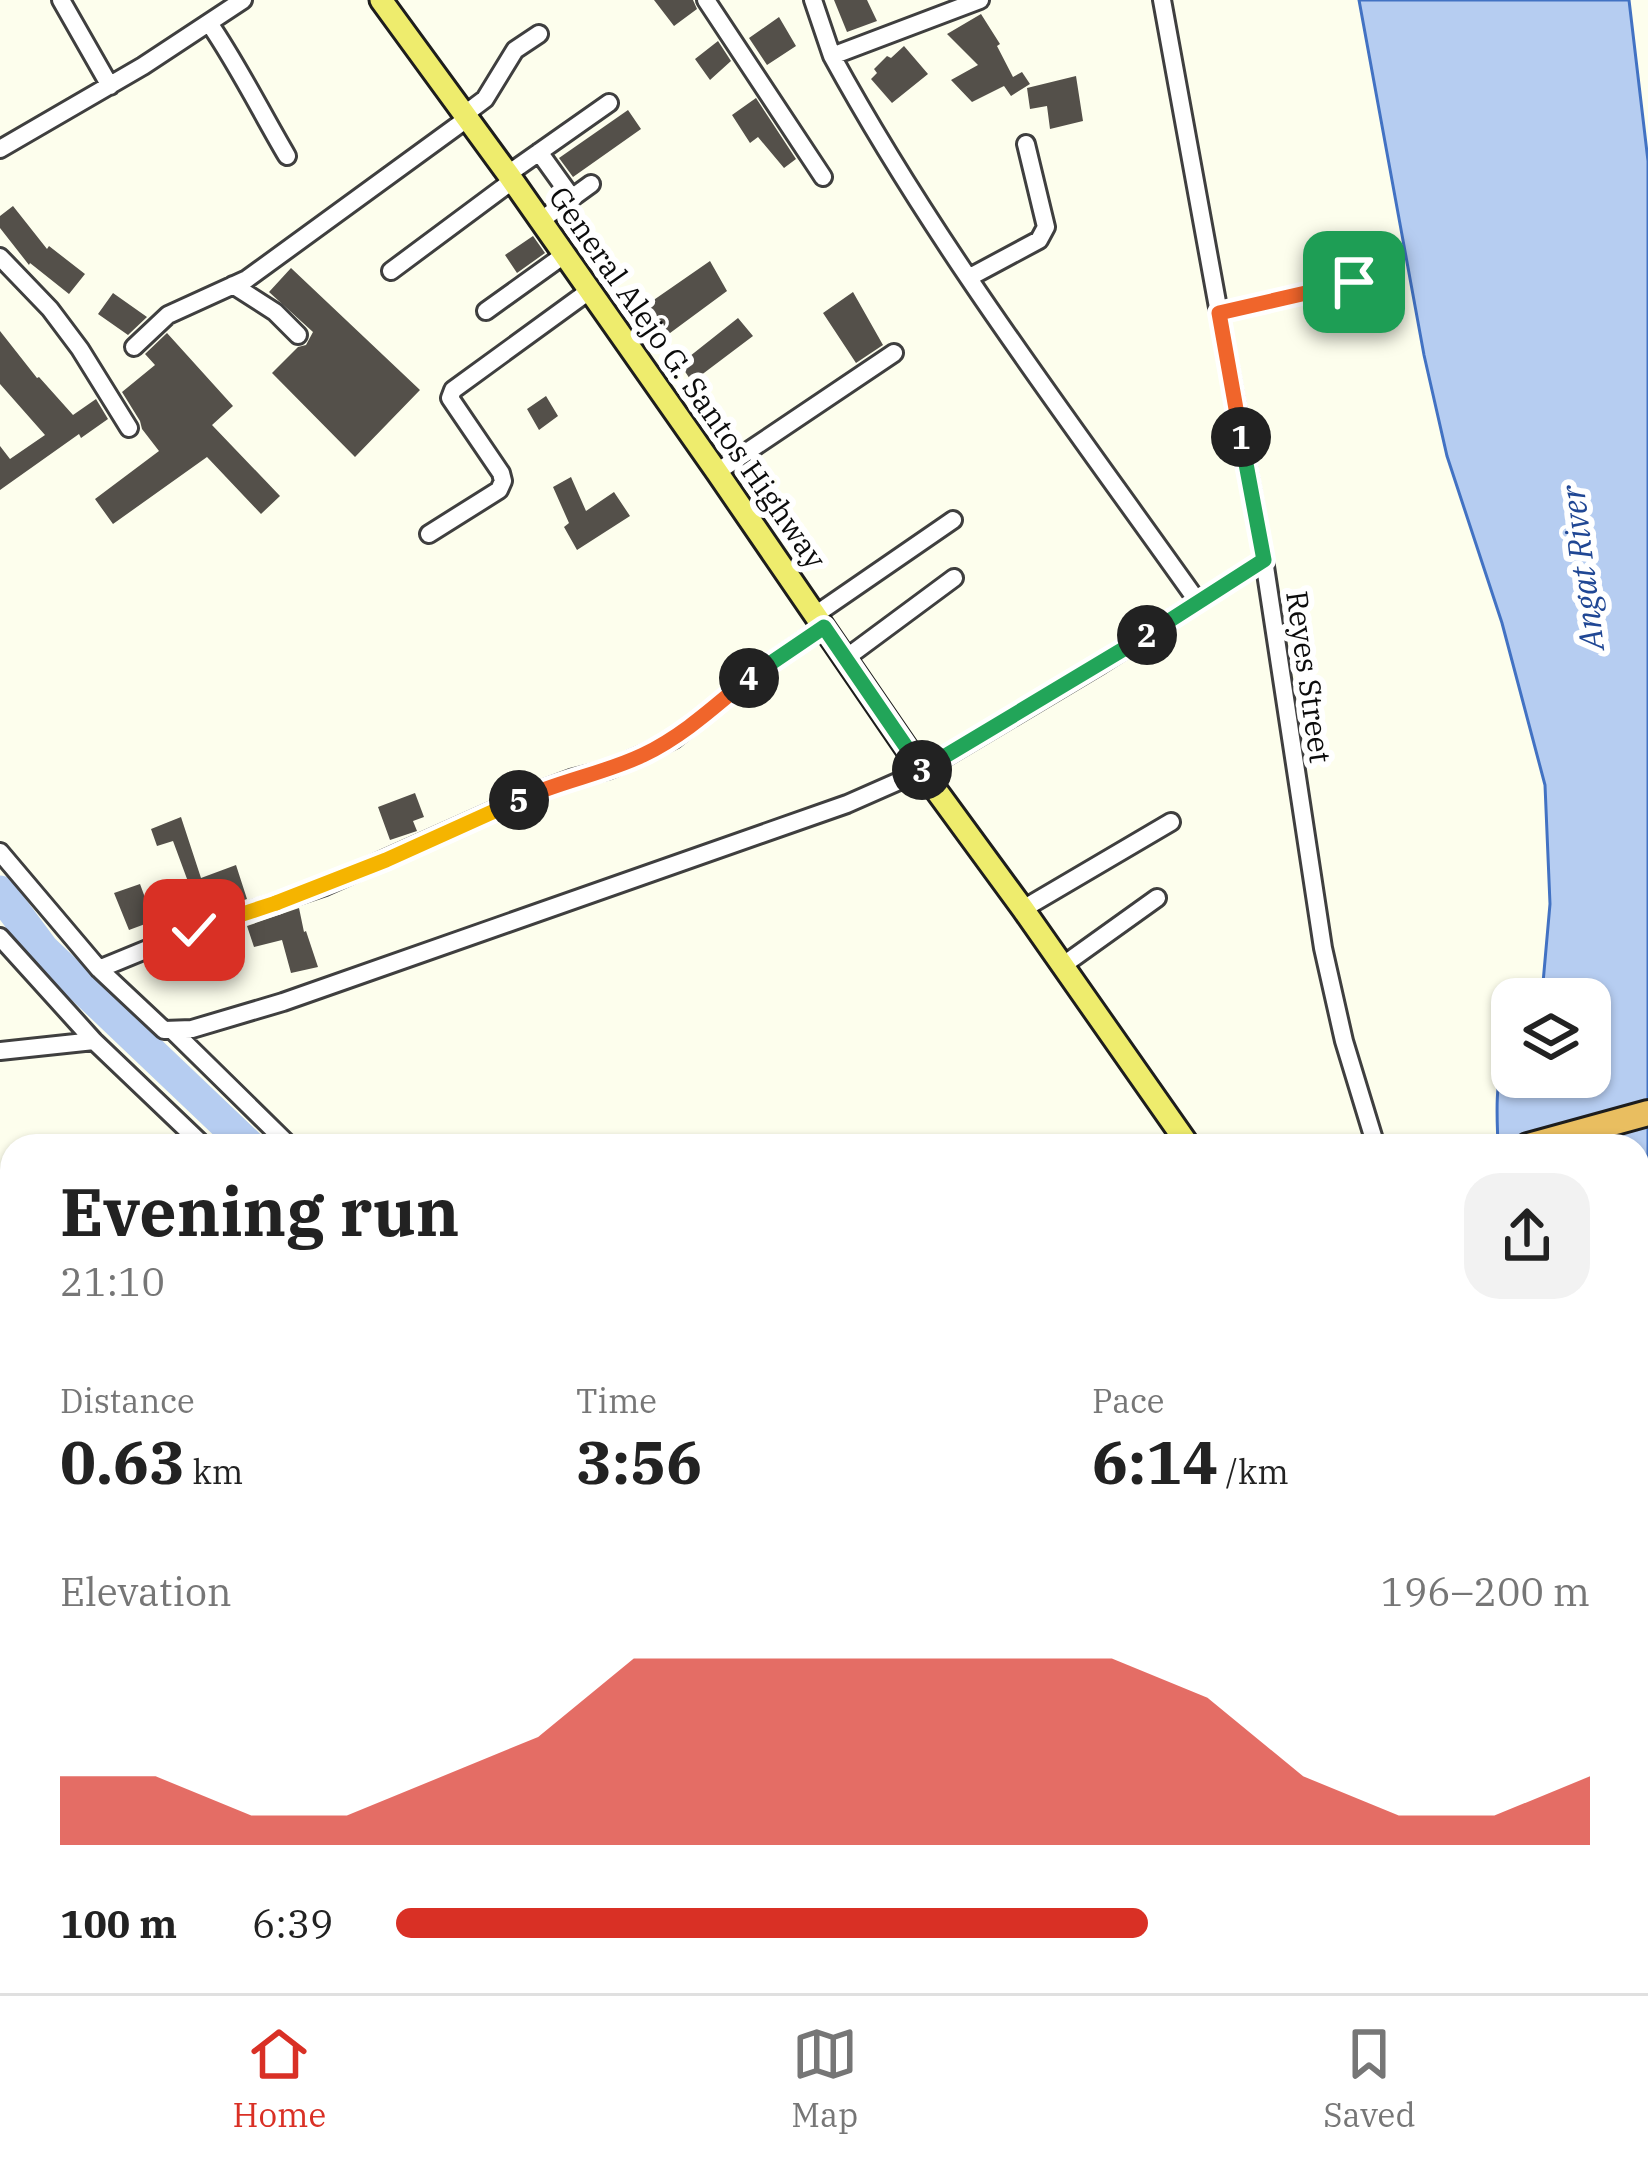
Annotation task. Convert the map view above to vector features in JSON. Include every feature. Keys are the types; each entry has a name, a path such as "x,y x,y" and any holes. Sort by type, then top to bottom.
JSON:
{"highway":[{"path":"1572,1134 1648,1113"}],"main road":[{"name":"General Alejo G. Santos Highway","path":"381,0 1181,1134"}],"street":[{"path":"61,0 110,86"},
{"path":"0,149 110,86 243,0"},
{"path":"706,0 824,177"},
{"path":"813,0 832,56 889,155 1198,602"},
{"path":"832,56 980,0"},
{"name":"Reyes Street","path":"1162,0 1264,560 1323,948 1372,1134"},
{"path":"209,23 287,156"},
{"path":"134,347 168,315 248,279 467,117 485,99 515,50 539,34"},
{"path":"392,271 539,152 609,103"},
{"path":"970,277 1039,240 1046,226 1026,144"},
{"path":"539,152 572,198"},
{"path":"540,221 591,184"},
{"path":"0,256 50,309 129,428"},
{"path":"486,310 564,256"},
{"path":"1219,313 1354,282"},
{"path":"233,285 275,312 298,335"},
{"path":"429,533 499,490 503,482 450,398 453,390 589,291"},
{"path":"717,472 894,353"},
{"path":"99,969 194,930 325,886 532,794 610,769 674,739 953,520"},
{"path":"0,851 99,969 164,1030 191,1029 284,1002 848,804 922,771 1264,560"},
{"path":"845,658 955,578"},
{"path":"1023,909 1171,822"},
{"path":"1062,965 1157,898"},
{"path":"0,938 94,1041 191,1134"},
{"path":"174,1032 278,1134"},
{"path":"0,1051 94,1041"}],"water":[{"name":"Angat River","path":"1359,0 1629,0 1648,161 1648,1134 1498,1134 1498,1098 1611,1098 1611,978 1543,978 1550,904 1545,785 1502,623 1447,456"}],"building":[{"path":"654,0 693,0 697,9 674,26"},
{"path":"834,0 867,0 877,21 847,32"},
{"path":"981,14 1013,77 1022,72 1030,84 1011,96 1004,86 972,102 951,80 978,65 947,34"},
{"path":"779,17 796,46 767,65 749,38"},
{"path":"718,41 731,61 710,80 695,59"},
{"path":"904,46 928,74 892,103 871,79 887,56 891,58"},
{"path":"1076,76 1083,121 1050,129 1047,106 1030,109 1027,88"},
{"path":"756,98 796,159 784,168 758,137 750,143 732,115"},
{"path":"628,110 641,129 573,177 559,158"},
{"path":"13,206 47,249 49,246 85,274 69,294 29,265 0,228 0,216"},
{"path":"533,236 545,253 517,273 505,255"},
{"path":"710,261 727,291 666,336 645,306"},
{"path":"291,268 420,390 355,457 272,373 306,345 313,332 269,292"},
{"path":"853,292 883,345 856,363 823,313"},
{"path":"113,293 147,317 128,335 98,314"},
{"path":"738,318 753,336 692,382 680,364"},
{"path":"0,331 73,415 96,399 108,419 0,490 0,446 10,459 45,435 0,384"},
{"path":"167,333 233,406 212,425 280,496 261,514 207,457 113,524 95,499 159,451 122,392 155,365 145,354"},
{"path":"546,396 558,416 539,430 527,409"},
{"path":"571,477 586,511 614,492 630,516 577,550 564,527 569,523 553,487"},
{"path":"415,793 424,817 413,821 417,831 390,840 378,807"},
{"path":"181,817 201,878 236,865 247,899 188,919 186,914 173,918 172,914 129,930 114,893 140,884 147,903 190,887 173,841 157,846 151,829"},
{"path":"299,908 318,967 291,973 282,940 254,947 247,926"}],"waterway":[{"path":"0,892 43,950 236,1134"}],"route":[{"path":"194,930 325,886 532,794 644,754 674,739 824,627 922,771 1264,560 1219,313 1354,282"}]}
